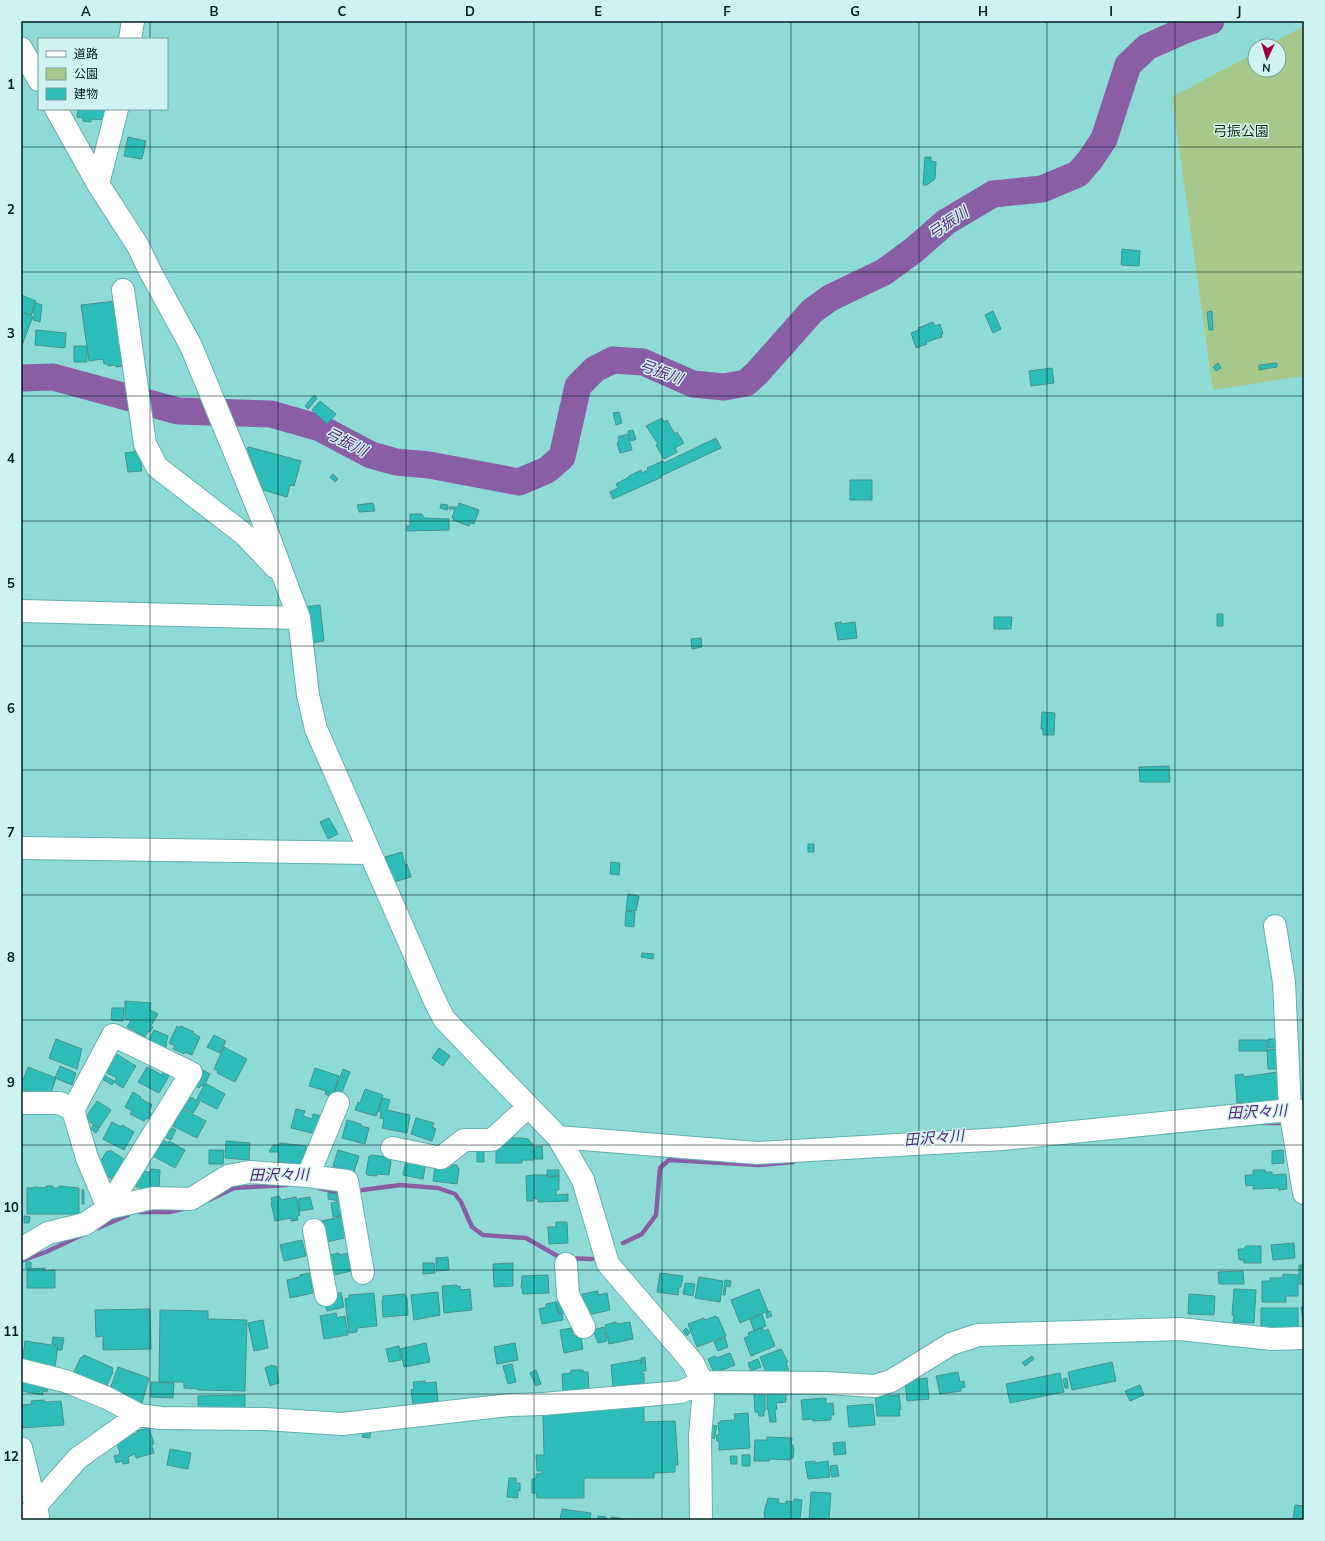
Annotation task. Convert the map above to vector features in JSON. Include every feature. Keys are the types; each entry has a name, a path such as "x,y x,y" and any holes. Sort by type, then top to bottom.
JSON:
{"street":[{"path":"130,38 133,21"},
{"path":"21,48 38,78"},
{"path":"57,110 98,184 138,246 150,271 192,346 263,521 299,618 308,695 316,729 444,1019 558,1137 583,1180 608,1264 693,1363 702,1382 703,1401 700,1436 701,1520"},
{"path":"98,184 117,110"},
{"path":"123,290 144,444 157,467 244,535 282,574"},
{"path":"21,611 299,618"},
{"path":"21,848 370,853"},
{"path":"1275,926 1284,982 1294,1116 1304,1193"},
{"path":"72,1110 112,1034 191,1073 108,1208"},
{"path":"21,1103 60,1103 72,1110 87,1158 108,1208"},
{"path":"308,1176 338,1103"},
{"path":"392,1148 441,1158 464,1140 492,1140 528,1107"},
{"path":"558,1137 757,1153 1003,1139 1294,1116"},
{"path":"21,1249 48,1233 85,1224 108,1208 152,1198 191,1199 228,1176 249,1172 308,1176 349,1191 364,1273"},
{"path":"314,1230 326,1295"},
{"path":"566,1264 568,1295 584,1327"},
{"path":"21,1370 65,1381 107,1398 139,1415 162,1418 265,1419 342,1424 510,1405 543,1404 681,1392 702,1382 826,1383 875,1386 891,1381 951,1344 978,1335 1180,1329 1272,1339 1304,1338"},
{"path":"32,1515 78,1458 139,1415"},
{"path":"21,1448 32,1515"}],"green space":[{"name":"弓振公園","path":"1304,26 1304,376 1213,390 1172,97 1247,57 1247,78 1287,78 1287,38 1282,38"}],"building":[{"path":"78,110 107,110 106,120 91,119 91,122 83,121 83,118 77,117"},
{"path":"128,137 146,141 142,159 124,156"},
{"path":"925,157 931,157 931,161 936,162 935,179 927,185 923,185"},
{"path":"1122,249 1140,251 1139,266 1121,265"},
{"path":"21,295 36,301 31,315 21,311"},
{"path":"116,301 123,366 116,367 115,365 108,366 107,364 104,364 103,359 89,361 81,305"},
{"path":"36,303 42,305 40,322 33,320 35,314 32,313"},
{"path":"993,311 1001,329 993,333 985,315"},
{"path":"1212,311 1213,330 1209,330 1207,312"},
{"path":"21,312 33,316 21,348"},
{"path":"933,322 935,326 940,324 943,334 941,334 942,337 926,342 927,344 916,348 911,333 919,330 918,328"},
{"path":"36,330 66,333 65,348 35,345"},
{"path":"74,346 87,346 87,362 74,362"},
{"path":"1218,363 1221,368 1216,371 1213,367"},
{"path":"1277,363 1277,367 1259,370 1259,365"},
{"path":"1052,368 1054,383 1031,386 1029,371"},
{"path":"314,395 317,398 308,409 305,406"},
{"path":"320,401 336,414 327,424 312,410"},
{"path":"619,412 622,423 616,425 613,413"},
{"path":"662,418 664,422 667,420 675,434 677,432 684,443 675,448 677,452 664,459 656,445 658,444 646,426"},
{"path":"633,430 636,439 631,441 628,431"},
{"path":"628,434 632,450 620,453 617,443 619,442 618,437"},
{"path":"716,438 721,448 613,499 610,492 618,488 616,484 629,476 641,470 642,473 648,470 647,468 663,461 664,463"},
{"path":"249,447 301,461 294,486 290,485 287,497 263,490 247,448"},
{"path":"139,451 142,471 128,472 125,453"},
{"path":"333,474 338,479 335,482 330,477"},
{"path":"850,480 872,480 872,500 850,500"},
{"path":"373,503 375,511 359,512 357,505"},
{"path":"459,503 479,510 474,524 470,523 469,526 453,520 454,519 452,518 455,509 449,509 449,507 458,507"},
{"path":"441,504 448,505 447,510 440,508"},
{"path":"410,514 422,514 424,518 449,519 449,530 407,531 407,526 410,526"},
{"path":"320,605 324,641 310,643 305,607"},
{"path":"1217,614 1223,614 1223,626 1217,626"},
{"path":"994,617 1012,617 1011,629 994,629"},
{"path":"841,622 841,624 855,622 857,638 838,640 835,623"},
{"path":"701,638 702,647 692,649 691,639"},
{"path":"1042,712 1055,713 1054,735 1043,735 1043,729 1041,729"},
{"path":"1169,766 1170,782 1140,782 1139,767"},
{"path":"329,818 338,834 328,839 320,822"},
{"path":"808,844 814,844 814,852 808,852"},
{"path":"402,852 405,865 407,864 411,877 394,882 385,857"},
{"path":"611,862 620,863 619,875 610,874"},
{"path":"628,894 639,896 636,911 626,910"},
{"path":"626,911 635,912 634,927 625,926"},
{"path":"642,953 654,954 653,959 641,957"},
{"path":"125,1001 151,1003 150,1010 158,1014 151,1026 153,1027 150,1032 148,1031 145,1037 127,1027 131,1020 125,1019"},
{"path":"112,1008 124,1008 123,1021 111,1020"},
{"path":"177,1026 180,1028 181,1026 194,1032 193,1033 200,1037 192,1055 185,1052 184,1054 173,1049 175,1046 169,1043"},
{"path":"154,1030 168,1036 167,1045 165,1048 149,1040"},
{"path":"214,1035 226,1041 220,1053 207,1047"},
{"path":"56,1039 82,1049 77,1069 49,1058"},
{"path":"1268,1039 1279,1039 1279,1048 1268,1048"},
{"path":"1239,1040 1267,1040 1267,1051 1239,1051"},
{"path":"224,1047 247,1059 235,1082 217,1073 218,1071 214,1069"},
{"path":"439,1048 450,1056 443,1066 432,1058"},
{"path":"1278,1049 1279,1069 1268,1069 1267,1050"},
{"path":"115,1053 136,1066 123,1088 114,1082 117,1078 107,1073 109,1069 107,1067"},
{"path":"60,1066 76,1073 72,1085 55,1078"},
{"path":"28,1067 56,1078 50,1096 39,1092 38,1095 21,1089 21,1085"},
{"path":"147,1067 162,1075 163,1072 169,1076 159,1093 138,1082"},
{"path":"315,1068 339,1076 332,1097 325,1094 326,1091 309,1086"},
{"path":"201,1069 210,1074 204,1086 202,1085 199,1088 191,1084"},
{"path":"343,1069 350,1072 341,1095 334,1093"},
{"path":"1277,1072 1281,1103 1242,1108 1242,1102 1237,1103 1235,1075 1243,1074 1244,1077"},
{"path":"94,1074 104,1075 114,1081 112,1085"},
{"path":"205,1083 225,1094 217,1109 197,1099"},
{"path":"365,1089 383,1095 376,1116 355,1110 358,1102 360,1103"},
{"path":"133,1092 152,1105 149,1112 151,1113 148,1119 146,1118 144,1121 130,1114 132,1111 125,1107"},
{"path":"188,1096 200,1102 193,1113 182,1107"},
{"path":"383,1098 390,1100 387,1110 410,1115 407,1133 382,1128 384,1119 380,1118 381,1112 378,1111"},
{"path":"97,1101 111,1110 99,1128 85,1119"},
{"path":"182,1109 206,1121 197,1138 173,1126"},
{"path":"296,1109 305,1111 303,1116 312,1119 313,1114 321,1116 316,1134 291,1128"},
{"path":"416,1118 434,1123 432,1127 436,1129 432,1141 411,1134"},
{"path":"347,1120 369,1128 365,1144 342,1138"},
{"path":"112,1122 121,1127 122,1125 134,1132 124,1150 103,1139"},
{"path":"93,1125 99,1129 96,1133 91,1129"},
{"path":"166,1125 176,1130 171,1140 161,1135"},
{"path":"160,1138 185,1150 175,1168 151,1155"},
{"path":"498,1138 528,1139 533,1145 534,1160 522,1160 522,1163 496,1163 496,1143"},
{"path":"226,1141 250,1143 249,1160 225,1158"},
{"path":"280,1143 306,1146 304,1165 278,1162 279,1152 269,1152 273,1145 279,1145"},
{"path":"477,1146 484,1146 484,1162 477,1162"},
{"path":"542,1146 543,1159 535,1159 534,1147"},
{"path":"110,1150 125,1160 112,1179 96,1168 107,1151 109,1152"},
{"path":"209,1150 224,1150 223,1164 209,1164"},
{"path":"338,1150 359,1156 354,1172 333,1166"},
{"path":"1283,1150 1284,1163 1272,1164 1272,1151"},
{"path":"369,1156 387,1157 389,1161 391,1161 389,1175 367,1175 366,1173"},
{"path":"407,1157 426,1163 423,1179 403,1175"},
{"path":"451,1165 457,1165 457,1168 459,1168 457,1184 433,1181 435,1166 451,1168"},
{"path":"151,1169 160,1170 159,1190 140,1189 140,1187 136,1187 137,1171 151,1172"},
{"path":"547,1170 559,1170 559,1176 547,1176"},
{"path":"1253,1170 1265,1170 1265,1172 1272,1172 1272,1175 1286,1174 1287,1189 1253,1189 1253,1185 1246,1186 1245,1175 1253,1175"},
{"path":"547,1175 547,1177 559,1176 559,1190 556,1190 556,1195 568,1194 568,1201 538,1202 538,1199 535,1199 535,1197 533,1198 533,1201 527,1201 526,1176"},
{"path":"46,1186 53,1186 53,1188 59,1188 59,1186 79,1188 79,1214 27,1214 27,1188 46,1188"},
{"path":"82,1190 84,1190 84,1204 82,1204"},
{"path":"328,1193 340,1194 340,1201 328,1199"},
{"path":"279,1196 281,1200 296,1197 300,1215 297,1216 298,1220 291,1221 291,1218 275,1221 271,1198"},
{"path":"310,1197 313,1209 300,1211 298,1199"},
{"path":"343,1201 346,1215 333,1217 331,1203"},
{"path":"24,1216 30,1217 29,1223 24,1223"},
{"path":"344,1216 349,1237 322,1243 318,1222"},
{"path":"556,1222 567,1222 568,1243 549,1244 548,1227 556,1227"},
{"path":"302,1240 306,1256 284,1261 280,1245"},
{"path":"1294,1243 1295,1258 1273,1260 1271,1245"},
{"path":"1246,1246 1261,1246 1261,1263 1244,1263 1244,1260 1239,1260 1238,1249 1244,1249"},
{"path":"339,1253 339,1255 348,1253 351,1271 330,1276 326,1256"},
{"path":"448,1257 449,1270 436,1271 436,1258"},
{"path":"26,1262 31,1262 31,1269 26,1269"},
{"path":"423,1263 434,1263 435,1273 423,1274"},
{"path":"513,1263 513,1286 494,1287 493,1264"},
{"path":"1299,1265 1304,1265 1304,1284 1299,1284"},
{"path":"45,1268 45,1271 55,1270 55,1288 27,1288 28,1269"},
{"path":"1243,1271 1244,1284 1219,1284 1218,1272"},
{"path":"309,1273 313,1293 290,1298 287,1280"},
{"path":"660,1273 683,1276 678,1295 657,1292"},
{"path":"1283,1274 1298,1275 1298,1296 1286,1296 1286,1302 1262,1302 1262,1281 1270,1281 1270,1278 1283,1278"},
{"path":"548,1275 549,1293 523,1294 521,1288 522,1276"},
{"path":"699,1277 723,1281 720,1302 695,1298"},
{"path":"725,1280 731,1281 730,1287 726,1286 725,1295 723,1295"},
{"path":"685,1283 695,1284 693,1296 683,1294"},
{"path":"457,1285 457,1287 460,1286 460,1290 470,1289 472,1310 444,1313 442,1286"},
{"path":"759,1289 768,1311 740,1323 731,1300"},
{"path":"1234,1289 1256,1290 1254,1323 1233,1322 1234,1315 1232,1315"},
{"path":"598,1291 598,1295 607,1293 610,1310 588,1315 582,1294"},
{"path":"341,1292 344,1307 327,1311 325,1302"},
{"path":"438,1292 440,1315 414,1320 411,1295"},
{"path":"374,1293 377,1326 357,1328 357,1332 349,1333 345,1299 349,1298 349,1295"},
{"path":"405,1294 405,1297 407,1297 408,1315 383,1317 383,1296"},
{"path":"1189,1294 1215,1296 1214,1315 1188,1314"},
{"path":"568,1300 570,1312 559,1314 556,1302"},
{"path":"556,1302 558,1314 562,1314 563,1320 542,1324 539,1309 546,1307 546,1304"},
{"path":"1301,1307 1304,1307 1304,1328"},
{"path":"1261,1308 1298,1308 1298,1328 1261,1330"},
{"path":"150,1309 151,1349 103,1350 103,1336 96,1337 95,1310"},
{"path":"160,1310 208,1311 208,1319 247,1320 245,1391 198,1390 184,1388 184,1382 159,1382"},
{"path":"770,1311 772,1316 767,1318 766,1313"},
{"path":"336,1313 337,1318 345,1316 348,1335 324,1339 320,1316"},
{"path":"762,1314 766,1326 754,1331 750,1319"},
{"path":"716,1316 717,1318 718,1317 726,1336 697,1347 688,1324 704,1318 705,1320"},
{"path":"263,1320 268,1348 254,1351 248,1323"},
{"path":"616,1322 617,1324 630,1322 633,1339 609,1344 605,1325"},
{"path":"604,1327 607,1341 598,1343 593,1330"},
{"path":"762,1327 764,1331 768,1329 775,1346 751,1356 744,1338 749,1336 748,1333"},
{"path":"572,1328 573,1336 574,1335 581,1338 583,1349 564,1353 560,1330"},
{"path":"686,1328 690,1332 687,1336 683,1331"},
{"path":"53,1337 64,1338 62,1350 57,1350 58,1345 52,1344"},
{"path":"725,1337 728,1347 718,1351 714,1342"},
{"path":"25,1341 58,1346 55,1367 22,1363"},
{"path":"426,1343 430,1362 404,1367 400,1349"},
{"path":"515,1343 518,1360 497,1364 494,1347"},
{"path":"399,1346 401,1360 389,1362 386,1349"},
{"path":"781,1349 788,1362 786,1362 789,1372 766,1372 760,1357"},
{"path":"730,1353 735,1365 714,1373 708,1359"},
{"path":"84,1355 113,1368 113,1372 105,1389 73,1374 81,1357 82,1358"},
{"path":"1032,1356 1034,1359 1025,1366 1022,1363"},
{"path":"645,1357 646,1371 642,1371 642,1374 644,1373 644,1383 617,1386 613,1388 611,1365 640,1360 641,1364 641,1358"},
{"path":"758,1359 761,1367 751,1371 748,1363"},
{"path":"1112,1362 1116,1381 1072,1390 1068,1372"},
{"path":"512,1364 516,1382 508,1384 503,1366"},
{"path":"272,1365 276,1366 279,1383 270,1386 265,1368"},
{"path":"118,1367 149,1378 142,1403 109,1392"},
{"path":"536,1370 541,1384 536,1386 530,1373"},
{"path":"571,1370 583,1370 583,1372 588,1372 589,1389 563,1391 562,1374 571,1373"},
{"path":"958,1372 960,1382 964,1381 965,1387 961,1388 961,1391 940,1394 936,1376"},
{"path":"1060,1373 1064,1392 1010,1403 1006,1384"},
{"path":"21,1377 48,1384 47,1392 43,1391 43,1395 21,1391"},
{"path":"927,1378 929,1399 907,1401 905,1381"},
{"path":"1067,1378 1068,1388 1065,1388 1063,1379"},
{"path":"425,1381 425,1383 436,1382 438,1401 413,1404 411,1390 414,1389 413,1382"},
{"path":"151,1382 174,1383 173,1398 151,1397"},
{"path":"1140,1385 1144,1395 1130,1401 1125,1391"},
{"path":"786,1388 786,1402 776,1403 776,1422 770,1422 767,1409 767,1393"},
{"path":"886,1394 886,1396 899,1395 901,1410 899,1410 900,1416 877,1416 875,1395"},
{"path":"245,1395 245,1409 198,1411 198,1396"},
{"path":"754,1395 765,1395 764,1416 759,1416 758,1412 755,1412"},
{"path":"826,1398 826,1404 833,1403 834,1415 831,1415 831,1420 803,1420 801,1400"},
{"path":"44,1400 44,1402 61,1401 64,1425 21,1428 21,1405 32,1404 31,1401"},
{"path":"644,1404 644,1422 675,1421 678,1465 675,1465 675,1472 654,1473 654,1478 584,1478 584,1498 537,1498 536,1493 532,1493 532,1479 536,1478 536,1474 543,1473 543,1471 537,1471 536,1455 544,1455 543,1414"},
{"path":"873,1404 875,1425 849,1427 847,1406"},
{"path":"748,1413 750,1448 719,1450 719,1441 717,1441 716,1435 719,1435 718,1423 720,1423 720,1421 735,1420 734,1414"},
{"path":"713,1425 717,1426 714,1439 709,1437"},
{"path":"364,1427 371,1428 370,1438 362,1437"},
{"path":"149,1428 154,1444 152,1444 152,1447 154,1453 136,1458 135,1454 128,1457 129,1463 123,1464 122,1461 116,1463 114,1456 120,1454 116,1439 138,1433 137,1431"},
{"path":"767,1437 792,1438 791,1445 793,1445 794,1450 793,1458 790,1458 790,1460 770,1459 769,1461 754,1461 755,1440 767,1440"},
{"path":"845,1442 846,1454 834,1455 833,1443"},
{"path":"170,1449 191,1453 188,1469 167,1465"},
{"path":"742,1455 750,1455 750,1466 742,1466"},
{"path":"730,1456 737,1456 737,1464 731,1464"},
{"path":"815,1461 815,1463 828,1461 830,1477 808,1479 805,1462"},
{"path":"837,1465 839,1476 832,1477 830,1466"},
{"path":"509,1478 516,1478 516,1483 520,1483 518,1498 507,1497"},
{"path":"811,1492 831,1493 829,1520 809,1520"},
{"path":"768,1498 779,1499 778,1503 786,1504 786,1501 794,1502 794,1499 802,1500 800,1520 765,1520 764,1512"},
{"path":"1295,1505 1304,1506 1304,1520 1293,1520"},
{"path":"562,1509 591,1513 590,1519 597,1520 560,1520"},
{"path":"598,1516 606,1517 606,1520 597,1520"},
{"path":"611,1517 633,1520 611,1520"}],"waterway":[{"name":"弓振川","path":"21,378 53,377 178,411 271,414 320,428 371,455 396,462 429,465 519,482 547,470 562,457 578,386 595,369 613,360 643,362 693,384 724,387 746,383 757,373 812,311 830,298 884,272 914,250 946,222 993,194 1042,189 1078,174 1090,160 1104,139 1128,65 1147,47 1185,30 1211,21"},
{"name":"田沢々川","path":"1263,1123 1286,1123"},
{"name":"田沢々川","path":"623,1243 642,1234 656,1215 660,1168 669,1160 759,1165 793,1162"},
{"name":"田沢々川","path":"209,1200 234,1188 287,1185"},
{"name":"田沢々川","path":"355,1191 400,1185 438,1188 455,1194 461,1202 472,1227 483,1235 526,1238 561,1258 592,1259"},
{"name":"田沢々川","path":"319,1188 343,1192"},
{"name":"田沢々川","path":"139,1212 169,1212 183,1209"},
{"name":"田沢々川","path":"98,1228 128,1215"},
{"name":"田沢々川","path":"21,1261 46,1252 82,1235"}]}
